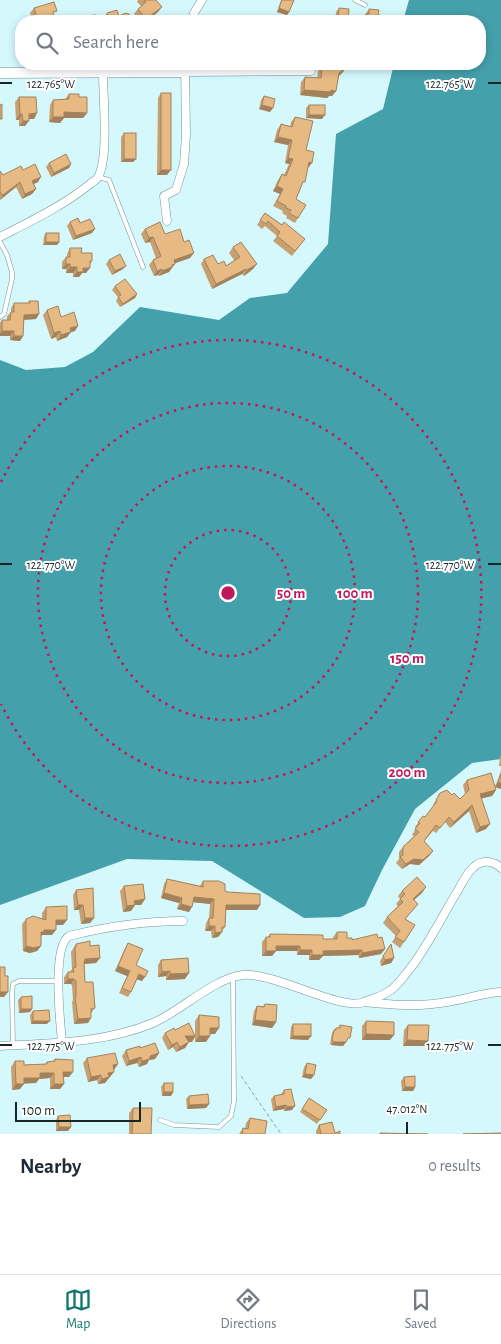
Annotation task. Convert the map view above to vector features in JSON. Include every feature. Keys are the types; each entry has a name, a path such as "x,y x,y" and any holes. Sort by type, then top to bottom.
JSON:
{"street":[{"path":"194,15 202,0"},
{"path":"0,73 103,73 152,70"},
{"path":"167,221 164,196 176,190 184,164 186,104 184,70"},
{"path":"269,70 312,71"},
{"path":"0,237 48,212 82,191 98,177 103,163 104,145 103,73"},
{"path":"0,1046 94,1040 135,1030 155,1022 198,996 233,978 253,975 346,1002 361,1004 382,996 393,989 400,981 422,952 450,903 475,865 492,862 501,868"},
{"path":"62,1042 59,1017 59,981 60,950 64,939 103,927 135,922 184,921"},
{"path":"364,1002 392,1005 420,1004 446,1002 501,992"}],"lane":[{"path":"355,0 365,5"},
{"path":"98,177 110,180 143,268"},
{"path":"0,242 10,264 12,279 4,314 0,318"},
{"path":"0,253 2,247"},
{"path":"160,1120 174,1125 219,1127 226,1123 231,1116 234,1101 233,978"},
{"path":"13,1045 13,984 19,981 59,981"}],"path":[{"path":"234,1065 281,1134"}],"water":[{"path":"409,0 501,0 501,759 472,763 415,809 365,906 340,917 304,918 212,861 127,859 0,905 0,360 26,370 65,367 93,352 140,307 219,320 250,298 287,293 328,244 336,134 383,109 393,70 486,70 486,15 405,15"}],"building":[{"path":"144,0 156,0 162,7 151,15 143,15 138,9 146,2"},
{"path":"282,0 294,0 289,12 279,8"},
{"path":"54,2 57,11 53,12 54,15 36,15 34,8"},
{"path":"339,8 349,9 348,15 338,15"},
{"path":"369,9 379,10 378,15 366,15 369,14"},
{"path":"117,10 119,15 108,15 107,13"},
{"path":"322,70 343,70 339,73 336,91 304,90 305,77 321,78"},
{"path":"161,93 171,93 171,170 161,170"},
{"path":"69,94 79,94 79,97 87,97 87,113 64,112 64,117 53,117 53,100 69,99"},
{"path":"264,96 275,99 273,108 262,105"},
{"path":"19,97 36,97 37,113 29,114 29,121 23,121 22,114 20,114"},
{"path":"2,104 2,119 0,119 0,105"},
{"path":"309,105 325,105 325,115 309,115"},
{"path":"295,117 313,121 306,150 314,152 312,163 309,162 305,182 303,182 296,199 306,205 298,218 289,213 291,210 277,201 283,189 277,186 282,174 286,176 293,159 288,158 292,140 278,137 281,124 292,127"},
{"path":"124,133 136,133 136,159 124,159"},
{"path":"66,154 71,164 54,173 49,163"},
{"path":"35,164 41,177 32,181 36,189 25,194 20,182 3,195 0,192 0,171 3,175 21,166 23,170"},
{"path":"265,213 282,225 284,222 305,239 295,251 277,236 280,232 268,221 266,224 260,220"},
{"path":"78,218 80,223 90,219 95,229 76,236 70,222"},
{"path":"160,222 165,234 180,229 184,242 189,240 194,253 174,260 175,264 172,267 157,271 153,260 161,256 153,237 149,238 145,229"},
{"path":"46,233 59,233 59,242 46,242"},
{"path":"241,242 257,264 216,284 204,259 213,255 218,264 224,261 226,266 240,257 233,247"},
{"path":"70,248 82,248 81,253 92,253 90,268 83,268 83,272 77,272 77,267 70,267 70,264 66,264 66,257 70,257"},
{"path":"120,254 126,266 115,271 109,260"},
{"path":"125,279 137,294 123,304 118,297 121,295 115,286"},
{"path":"29,301 38,301 39,314 24,315 23,336 14,336 14,331 2,331 2,320 10,320 11,312 14,312 14,303 30,303"},
{"path":"58,306 61,317 74,312 78,326 70,328 71,332 61,335 60,331 54,333 47,310"},
{"path":"491,773 496,790 480,794 490,824 480,827 472,805 454,822 449,817 440,828 436,825 424,841 433,851 423,860 414,859 406,864 400,857 403,855 403,847 419,832 415,829 420,823 418,822 423,816 425,817 437,801 440,793 447,790 452,795 454,793 460,799 469,790 467,780"},
{"path":"417,877 426,887 413,899 418,904 405,919 415,925 404,942 395,937 400,931 387,917 403,902 400,899 405,894 402,891"},
{"path":"167,879 203,887 203,881 219,881 225,884 225,891 228,892 260,894 260,905 226,905 225,927 222,927 222,932 215,933 215,926 209,926 209,918 213,918 214,899 194,897 192,907 181,904 182,898 164,893"},
{"path":"143,884 145,899 134,901 135,905 127,906 124,886"},
{"path":"93,888 94,918 85,918 83,905 78,905 76,890"},
{"path":"67,906 67,920 56,920 56,930 44,930 44,932 41,932 41,946 34,948 26,946 26,919 33,916 46,920 46,907"},
{"path":"337,932 347,932 347,938 352,938 352,940 377,934 378,938 382,937 385,949 362,953 362,950 323,951 323,955 312,955 312,950 300,950 300,946 276,946 276,951 266,951 266,937 270,937 270,934 323,935 323,939 337,939"},
{"path":"90,941 90,946 99,945 100,958 85,959 84,963 85,982 93,982 95,1008 91,1009 91,1018 78,1019 75,997 76,981 68,979 68,972 74,972 73,968 76,967 76,944"},
{"path":"128,943 143,949 136,965 148,971 145,977 139,974 131,992 122,988 130,971 118,966"},
{"path":"391,944 394,958 385,960 383,956"},
{"path":"188,958 189,973 170,974 170,971 162,972 161,960"},
{"path":"0,967 5,967 5,976 8,976 8,992 0,992"},
{"path":"32,996 32,1009 21,1009 21,997"},
{"path":"265,1004 277,1005 276,1022 255,1020 257,1006 264,1007"},
{"path":"49,1010 50,1021 33,1021 33,1011"},
{"path":"199,1015 219,1017 219,1028 210,1028 210,1036 199,1036"},
{"path":"366,1021 394,1022 394,1035 366,1034"},
{"path":"189,1023 195,1036 185,1036 189,1042 180,1047 177,1042 172,1045 165,1033"},
{"path":"293,1024 311,1024 311,1036 293,1036"},
{"path":"340,1025 352,1027 350,1038 346,1042 334,1042 332,1040 334,1030 340,1028"},
{"path":"408,1025 429,1025 428,1041 407,1040"},
{"path":"155,1043 159,1053 150,1056 150,1059 142,1061 141,1057 129,1061 126,1050"},
{"path":"115,1053 118,1064 113,1065 114,1072 108,1073 109,1077 102,1079 101,1075 91,1077 87,1058"},
{"path":"55,1059 73,1060 73,1072 63,1072 64,1084 54,1084 54,1073 40,1073 40,1078 24,1078 24,1084 16,1084 15,1061 24,1061 24,1065 47,1064 47,1062 55,1061"},
{"path":"307,1063 316,1065 314,1075 305,1074"},
{"path":"415,1076 415,1087 405,1087 404,1077"},
{"path":"164,1083 173,1083 173,1092 164,1092"},
{"path":"291,1089 295,1106 276,1107 274,1096 284,1094 284,1090"},
{"path":"208,1094 209,1104 189,1105 189,1096"},
{"path":"309,1098 327,1110 320,1120 302,1109"},
{"path":"133,1108 152,1108 151,1134 132,1134"},
{"path":"70,1115 71,1127 59,1127 58,1116"},
{"path":"250,1118 267,1121 265,1134 242,1134 243,1128 248,1129"},
{"path":"332,1122 335,1133 340,1131 340,1134 321,1134 319,1125"},
{"path":"380,1133 428,1134 380,1134"},
{"path":"501,1133 501,1134 463,1134"}]}
